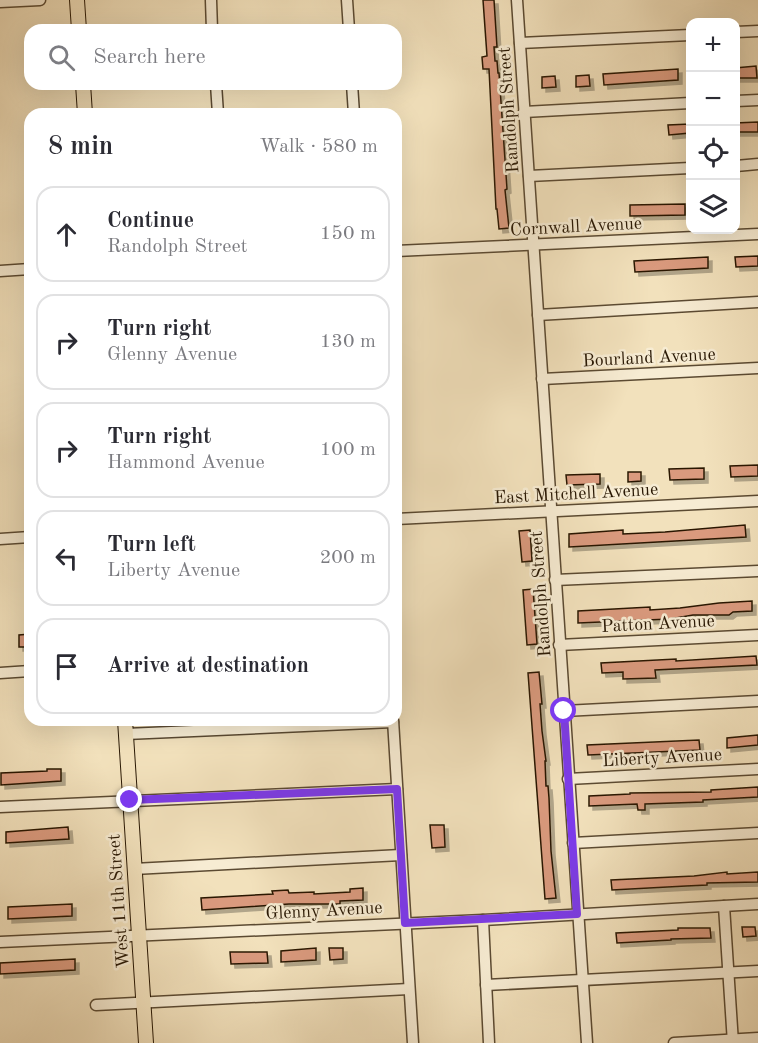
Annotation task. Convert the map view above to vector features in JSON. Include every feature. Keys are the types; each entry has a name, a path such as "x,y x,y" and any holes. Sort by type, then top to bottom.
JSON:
{"main road":[{"path":"77,0 79,24"},
{"path":"83,90 85,108"},
{"name":"West 11th Street","path":"125,727 146,1043"}],"street":[{"path":"0,2 40,0"},
{"path":"211,0 212,24"},
{"path":"347,0 349,24"},
{"name":"Randolph Street","path":"517,0 587,1043"},
{"path":"740,32 758,31"},
{"path":"520,43 686,34"},
{"path":"216,90 218,108"},
{"path":"352,90 354,108"},
{"path":"740,101 758,100"},
{"path":"524,112 686,103"},
{"path":"740,166 758,164"},
{"path":"529,176 686,168"},
{"name":"Cornwall Avenue","path":"402,252 758,234"},
{"path":"0,271 24,269"},
{"path":"538,315 758,302"},
{"name":"Bourland Avenue","path":"542,379 758,368"},
{"name":"East Mitchell Avenue","path":"402,519 758,501"},
{"path":"0,538 24,537"},
{"path":"555,580 758,571"},
{"name":"Patton Avenue","path":"559,645 758,634"},
{"path":"0,673 24,672"},
{"path":"564,711 758,700"},
{"path":"125,727 170,726"},
{"path":"393,726 412,1043"},
{"name":"Liberty Avenue","path":"568,778 758,769"},
{"path":"0,807 397,789"},
{"path":"573,843 758,833"},
{"path":"134,868 401,855"},
{"name":"Glenny Avenue","path":"0,942 483,920 758,904"},
{"path":"724,906 733,1041"},
{"path":"483,920 489,1043"},
{"path":"486,985 758,971"},
{"path":"96,1005 409,990"},
{"path":"674,1043 758,1038"}],"building":[{"path":"483,0 494,0 497,47 494,47 499,73 509,228 499,229 489,69 483,69 482,57 487,56"},
{"path":"756,66 757,78 740,78 740,68"},
{"path":"678,69 678,80 604,85 603,74"},
{"path":"589,75 590,86 576,87 576,76"},
{"path":"555,76 556,87 542,88 542,77"},
{"path":"758,122 758,132 740,132 740,123"},
{"path":"686,124 686,133 669,135 668,125"},
{"path":"685,204 685,215 630,216 630,205"},
{"path":"758,256 758,266 736,267 735,257"},
{"path":"708,257 708,268 635,272 634,261"},
{"path":"758,465 758,476 731,477 730,466"},
{"path":"704,468 704,479 670,480 669,469"},
{"path":"628,472 641,472 641,481 628,482"},
{"path":"600,474 600,484 567,485 566,475"},
{"path":"745,525 746,537 569,547 569,534 623,530 623,534 665,532"},
{"path":"530,530 532,561 522,562 519,531"},
{"path":"533,589 537,644 527,645 523,590"},
{"path":"752,601 752,611 733,612 729,615 693,615 670,619 578,623 578,611 650,607 650,610"},
{"path":"19,635 24,635 24,647 19,647"},
{"path":"756,656 757,665 655,670 656,678 623,679 623,672 602,673 601,663 676,659 676,661"},
{"path":"539,672 556,898 545,899 528,673"},
{"path":"758,735 758,745 727,748 727,738"},
{"path":"699,740 700,750 588,755 587,745"},
{"path":"47,769 61,769 61,781 1,785 1,773 47,771"},
{"path":"758,787 758,797 645,804 645,810 638,810 637,804 589,806 589,796 711,792 711,790"},
{"path":"430,825 444,825 445,847 432,848"},
{"path":"68,827 69,839 6,843 6,832"},
{"path":"727,872 727,874 758,872 758,882 612,890 611,880"},
{"path":"363,888 363,900 340,901 340,904 289,904 202,910 201,898 273,894 272,891 288,890 289,893 314,892 314,894 350,892 350,889"},
{"path":"72,904 72,916 8,919 8,907"},
{"path":"742,927 755,927 756,936 743,937"},
{"path":"678,928 710,928 711,938 617,943 616,933 678,930"},
{"path":"316,948 316,960 281,962 281,951"},
{"path":"329,948 343,948 343,959 330,960"},
{"path":"230,952 267,952 268,963 231,964"},
{"path":"75,959 75,970 0,974 0,963"}],"route":[{"path":"130,800 397,789 405,923 577,914 564,711"}]}
